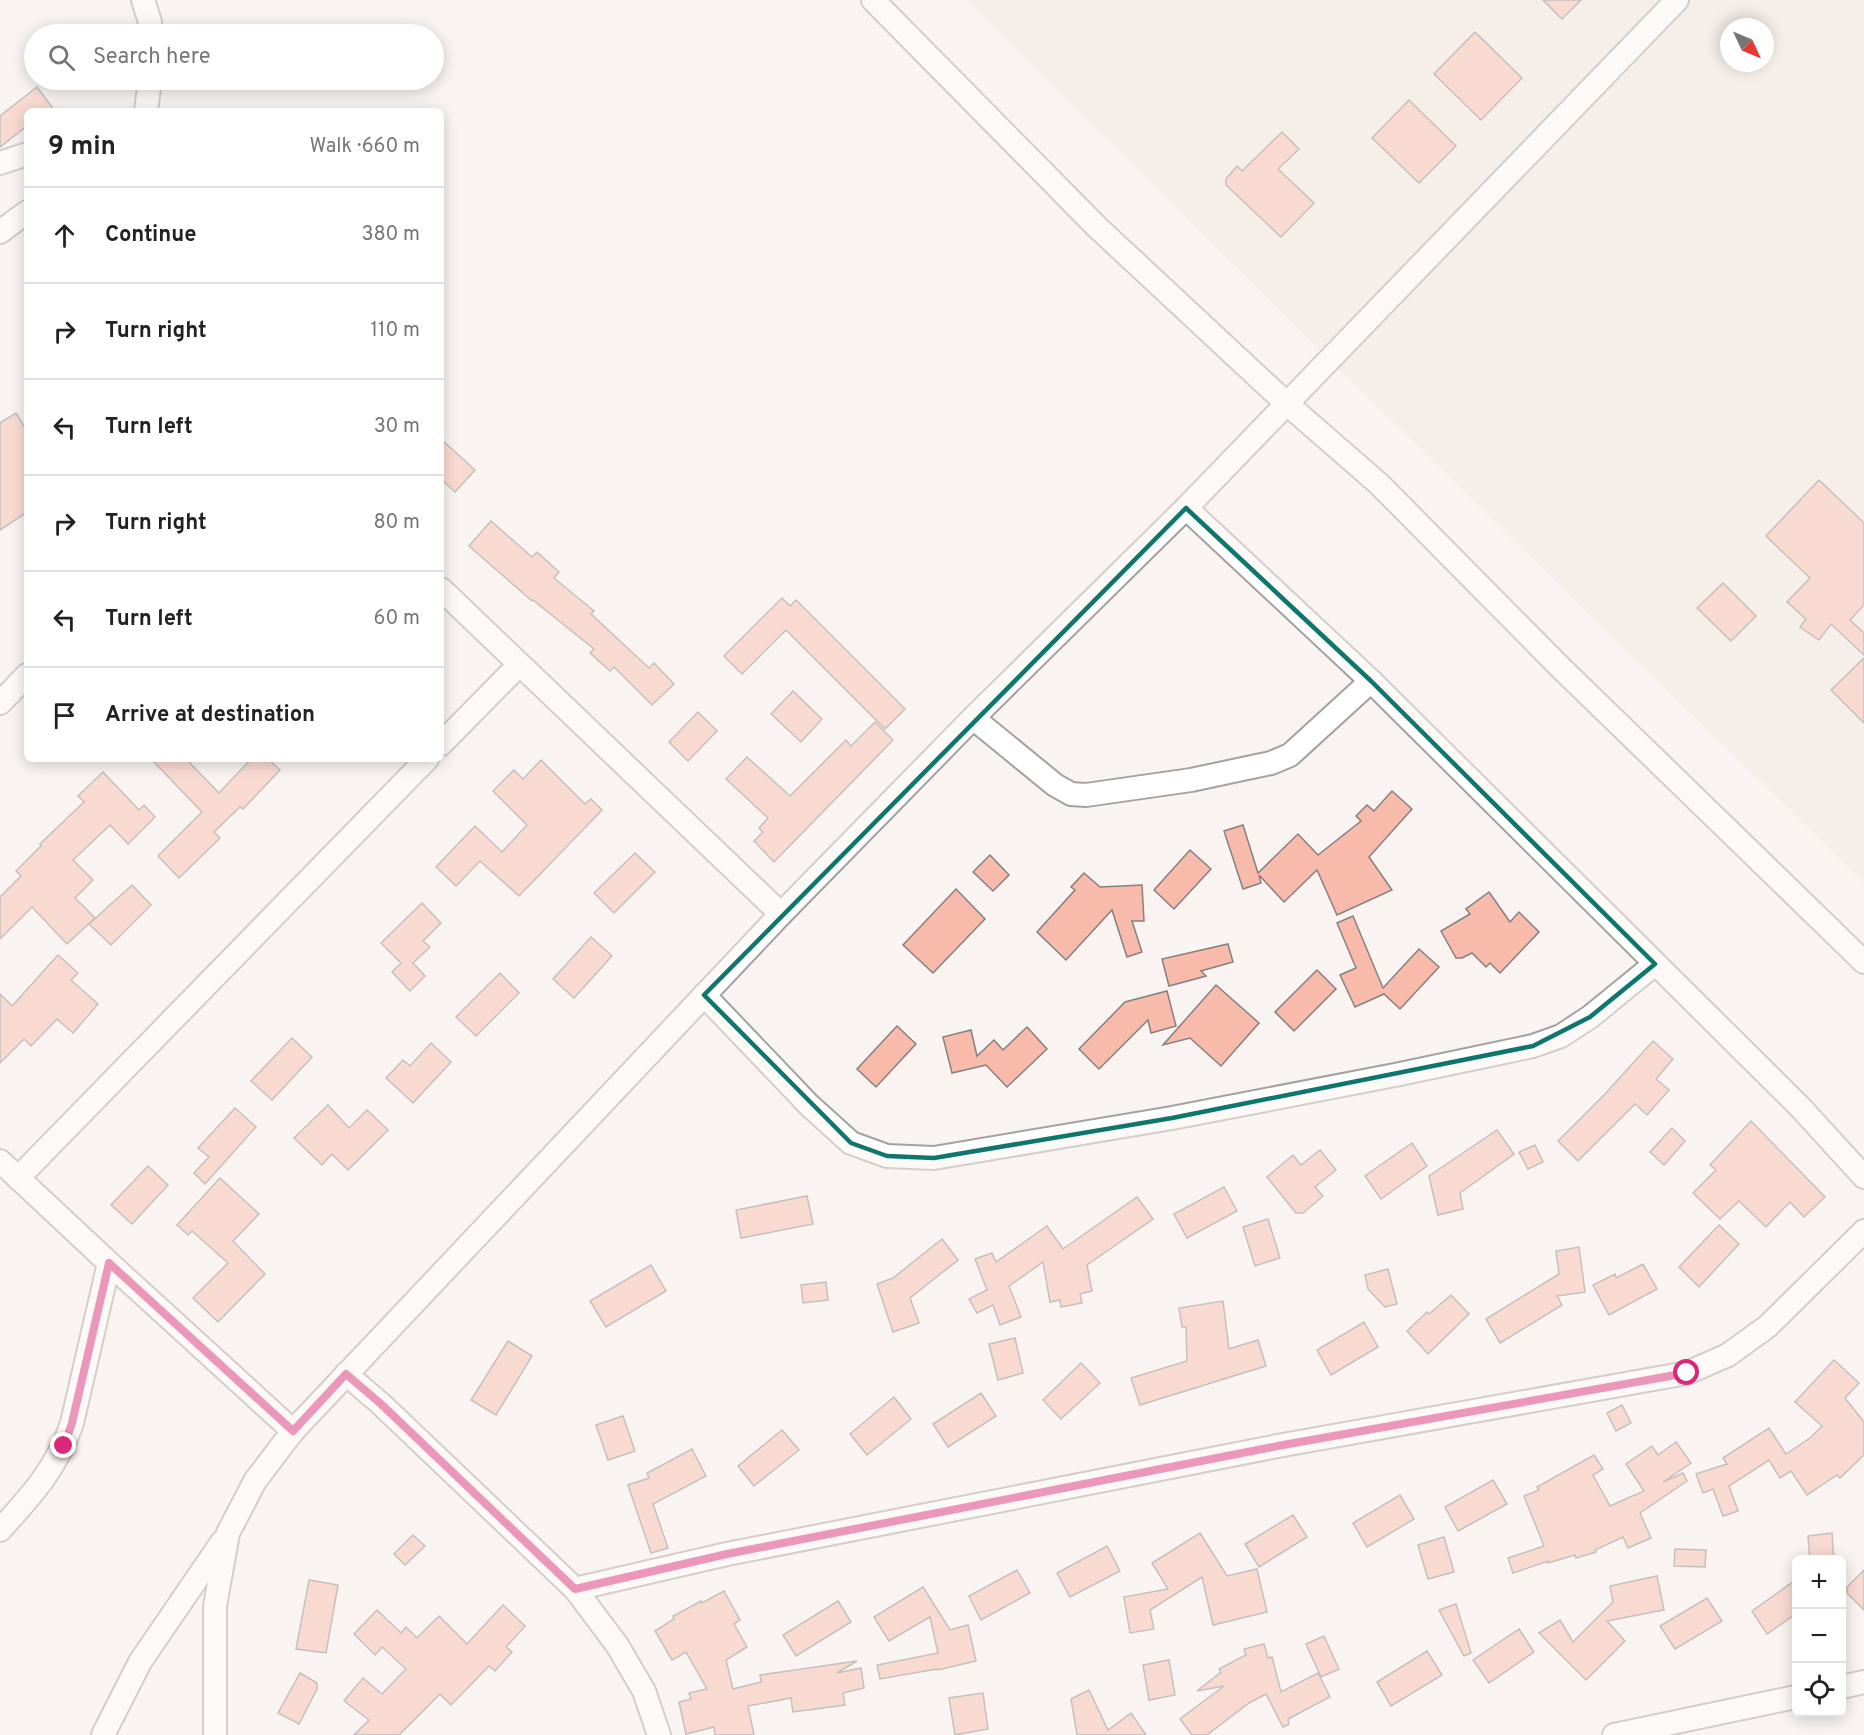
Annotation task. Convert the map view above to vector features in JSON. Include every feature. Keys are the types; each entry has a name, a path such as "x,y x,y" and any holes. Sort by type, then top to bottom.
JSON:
{"street":[{"path":"143,0 150,24"},
{"path":"873,0 1097,227 1286,403 1379,484 1560,666 1864,962"},
{"path":"103,1735 140,1662 228,1533 255,1481 293,1431 781,914 973,718 1186,508 1677,0"},
{"path":"146,108 149,90"},
{"path":"0,163 24,155"},
{"path":"0,232 24,214"},
{"path":"1186,508 1371,681 1801,1108 1864,1177"},
{"path":"444,592 781,914"},
{"path":"444,741 519,665"},
{"path":"0,703 24,678"},
{"path":"973,718 1055,785 1071,794 1086,795 1191,780 1271,763 1290,755 1371,681"},
{"path":"18,1178 424,762"},
{"path":"704,995 809,1105 851,1143 886,1156 934,1158 1172,1118 1533,1046 1561,1036 1590,1017 1655,964"},
{"path":"0,1161 293,1431"},
{"path":"575,1589 727,1554 1283,1445 1687,1373 1728,1355 1768,1326 1864,1231"},
{"path":"0,1530 31,1495 64,1446 72,1423 109,1263"},
{"path":"346,1374 381,1404 575,1589 617,1644 628,1663 644,1691 659,1735"},
{"path":"215,1735 215,1606 228,1533"},
{"path":"1846,1686 1864,1682"},
{"path":"1614,1735 1792,1698"}],"highlighted area":[{"path":"1186,508 1371,681 1655,964 1590,1017 1533,1046 1172,1118 934,1158 887,1156 851,1143 704,995"}],"shaded area":[{"path":"967,0 1864,0 1864,883 1363,393"}],"building":[{"path":"1543,0 1581,0 1562,19"},
{"path":"1475,32 1522,78 1481,120 1434,74"},
{"path":"33,90 39,90 53,108 24,108 24,128 0,147 0,116"},
{"path":"1409,100 1456,146 1419,183 1372,138"},
{"path":"1282,132 1299,149 1278,169 1314,203 1281,237 1226,185 1226,179 1237,166 1242,171"},
{"path":"16,413 24,426 24,514 0,530 0,423"},
{"path":"444,442 475,470 455,492 444,482"},
{"path":"1819,480 1864,523 1864,605 1850,620 1864,633 1864,655 1831,624 1819,640 1800,627 1806,619 1787,602 1810,578 1766,536"},
{"path":"491,521 532,557 537,552 559,572 554,578 594,611 591,614 649,668 654,663 674,684 652,705 614,667 610,671 590,653 594,649 532,601 469,546"},
{"path":"1723,583 1756,616 1731,641 1697,608"},
{"path":"782,598 790,606 796,600 905,709 885,729 786,630 742,674 724,656"},
{"path":"1864,658 1864,723 1831,690"},
{"path":"793,691 822,719 801,742 771,714"},
{"path":"698,712 717,731 688,761 669,742"},
{"path":"875,722 893,740 774,862 754,841 763,832 759,828 768,818 726,779 747,757 790,796 846,740 851,746"},
{"path":"541,760 585,804 591,799 602,810 519,896 480,861 456,886 436,867 475,826 502,852 527,825 493,791 514,770 523,779"},
{"path":"154,762 189,762 219,793 248,762 271,762 280,770 243,809 240,807 214,832 220,838 179,878 158,856 202,812"},
{"path":"103,772 139,810 144,805 155,817 128,844 110,825 73,860 93,880 75,898 95,918 67,944 32,907 0,939 0,897 21,876 16,871 41,846 40,844 84,802 78,796"},
{"path":"1392,791 1412,809 1369,857 1392,890 1337,915 1317,870 1284,902 1259,875 1261,883 1243,889 1224,831 1243,825 1258,873 1298,834 1318,855 1361,821 1356,816 1367,805 1374,811"},
{"path":"1190,850 1211,869 1174,909 1154,890"},
{"path":"635,853 655,872 614,913 594,893"},
{"path":"990,855 1009,875 993,891 973,872"},
{"path":"1084,873 1100,887 1142,885 1144,921 1132,921 1142,952 1127,957 1112,910 1066,960 1037,932 1075,890 1071,887"},
{"path":"132,885 151,905 111,945 89,924"},
{"path":"956,889 985,919 933,973 903,945"},
{"path":"1489,892 1510,922 1519,912 1539,932 1500,973 1490,963 1486,967 1472,953 1456,958 1441,931 1470,914 1466,909"},
{"path":"422,903 441,923 423,941 430,947 413,963 425,976 410,991 392,972 401,963 381,943"},
{"path":"1353,916 1383,988 1419,949 1439,967 1400,1009 1384,994 1355,1007 1340,975 1356,968 1337,923"},
{"path":"591,937 612,956 574,998 553,979"},
{"path":"1228,944 1233,962 1201,971 1206,976 1169,986 1162,959"},
{"path":"58,955 78,973 71,980 98,1004 73,1033 57,1019 31,1046 24,1039 0,1063 0,994 12,1006"},
{"path":"1317,970 1336,989 1294,1031 1275,1012"},
{"path":"500,973 519,993 476,1036 456,1017"},
{"path":"1216,985 1259,1023 1221,1066 1190,1038 1163,1045"},
{"path":"1167,991 1176,1026 1151,1033 1148,1020 1099,1069 1079,1049 1125,1002"},
{"path":"897,1026 916,1044 876,1087 857,1069"},
{"path":"1027,1027 1047,1049 1007,1087 986,1065 952,1073 943,1037 971,1030 977,1056 994,1040 1003,1050"},
{"path":"292,1038 312,1057 272,1100 251,1081"},
{"path":"1653,1041 1673,1059 1656,1079 1669,1090 1647,1115 1635,1104 1578,1161 1558,1141"},
{"path":"431,1043 451,1062 413,1103 386,1078 403,1060 410,1066"},
{"path":"328,1105 349,1128 367,1110 388,1130 348,1170 332,1154 322,1165 294,1138"},
{"path":"235,1108 256,1127 205,1184 194,1173 209,1157 198,1148"},
{"path":"1751,1121 1825,1197 1804,1217 1790,1202 1766,1227 1739,1201 1720,1219 1693,1193 1716,1170 1710,1165"},
{"path":"1672,1128 1685,1141 1664,1165 1650,1152"},
{"path":"1497,1130 1514,1154 1460,1193 1463,1209 1438,1215 1429,1176"},
{"path":"1412,1143 1427,1166 1381,1199 1365,1176"},
{"path":"1535,1145 1543,1162 1528,1169 1519,1152"},
{"path":"1320,1150 1336,1170 1315,1187 1323,1196 1303,1213 1296,1213 1267,1177 1293,1155 1301,1165"},
{"path":"148,1166 168,1185 132,1224 111,1205"},
{"path":"220,1178 259,1214 233,1241 265,1274 218,1322 193,1298 228,1263 192,1231 188,1235 177,1225"},
{"path":"1224,1187 1237,1211 1187,1238 1174,1214"},
{"path":"807,1196 813,1224 741,1238 736,1210"},
{"path":"1137,1197 1153,1219 1087,1265 1092,1291 1080,1294 1082,1303 1061,1307 1060,1300 1050,1302 1043,1262 1009,1286 1021,1317 1000,1325 993,1305 977,1313 969,1299 987,1290 975,1259 992,1253 996,1262 1047,1226 1063,1249"},
{"path":"1268,1219 1280,1258 1255,1266 1243,1227"},
{"path":"1719,1225 1739,1244 1699,1287 1679,1267"},
{"path":"942,1239 958,1260 910,1298 919,1323 893,1332 877,1284 893,1278"},
{"path":"1579,1247 1585,1292 1557,1296 1562,1305 1500,1343 1486,1319 1559,1274 1556,1251"},
{"path":"1643,1264 1657,1289 1609,1315 1593,1285 1615,1274 1616,1278"},
{"path":"651,1265 666,1291 606,1327 590,1301"},
{"path":"1388,1269 1397,1304 1385,1307 1368,1289 1365,1275"},
{"path":"826,1282 828,1300 803,1303 801,1285"},
{"path":"1451,1295 1469,1314 1428,1354 1407,1331 1427,1312 1429,1314"},
{"path":"1223,1301 1229,1349 1258,1340 1266,1366 1140,1405 1131,1378 1187,1361 1186,1327 1182,1327 1179,1308"},
{"path":"1364,1322 1378,1347 1331,1375 1317,1350"},
{"path":"1015,1338 1023,1373 998,1380 989,1344"},
{"path":"508,1341 532,1356 496,1415 471,1400"},
{"path":"1834,1360 1859,1383 1845,1398 1864,1422 1864,1455 1840,1478 1837,1475 1807,1495 1791,1471 1780,1478 1769,1460 1729,1486 1738,1511 1723,1516 1713,1489 1703,1493 1696,1474 1727,1464 1723,1458 1769,1428 1786,1454 1810,1438 1822,1426 1795,1402"},
{"path":"1081,1363 1100,1383 1061,1419 1043,1400"},
{"path":"981,1393 996,1416 948,1447 933,1424"},
{"path":"894,1397 911,1419 867,1455 850,1434"},
{"path":"1622,1405 1631,1423 1616,1431 1607,1413"},
{"path":"623,1416 635,1451 608,1460 596,1425"},
{"path":"782,1430 799,1450 754,1486 738,1466"},
{"path":"1676,1442 1691,1463 1663,1482 1683,1473 1687,1481 1640,1513 1651,1538 1628,1548 1623,1537 1595,1550 1596,1552 1576,1558 1575,1555 1548,1563 1548,1561 1513,1573 1508,1558 1544,1546 1524,1496 1539,1490 1537,1487 1594,1455 1603,1469 1593,1475 1610,1506 1644,1491 1626,1464 1652,1446 1658,1455"},
{"path":"692,1449 706,1476 653,1504 668,1548 651,1553 628,1485 649,1478 647,1473"},
{"path":"1493,1480 1507,1504 1458,1531 1445,1507"},
{"path":"1400,1495 1414,1519 1367,1547 1353,1523"},
{"path":"1293,1515 1307,1537 1259,1567 1245,1544"},
{"path":"1200,1533 1227,1576 1257,1569 1267,1612 1213,1625 1202,1577 1150,1610 1154,1629 1130,1633 1124,1597 1168,1589 1152,1563"},
{"path":"1832,1533 1834,1555 1810,1555 1808,1536"},
{"path":"413,1535 425,1546 405,1565 394,1554"},
{"path":"1444,1537 1454,1572 1428,1579 1418,1545"},
{"path":"1107,1546 1120,1571 1070,1597 1057,1573"},
{"path":"1675,1549 1706,1550 1705,1567 1674,1566"},
{"path":"1017,1570 1030,1593 981,1620 969,1596"},
{"path":"1864,1570 1864,1610 1847,1593 1847,1587"},
{"path":"1657,1576 1664,1610 1607,1621 1625,1641 1586,1680 1539,1633 1560,1620 1573,1642 1613,1602 1610,1586"},
{"path":"309,1580 338,1585 326,1653 296,1649"},
{"path":"1792,1583 1792,1616 1767,1634 1752,1611"},
{"path":"923,1587 950,1630 968,1625 976,1661 938,1670 880,1679 877,1665 938,1653 930,1617 889,1641 874,1617"},
{"path":"724,1591 740,1620 734,1624 747,1647 726,1660 733,1689 761,1682 760,1675 857,1661 837,1673 861,1668 864,1688 843,1693 845,1705 793,1712 791,1698 748,1706 754,1735 715,1735 714,1727 686,1734 679,1702 691,1699 689,1693 707,1689 686,1652 672,1660 655,1631 674,1619 673,1616"},
{"path":"1707,1598 1722,1621 1675,1649 1660,1626"},
{"path":"838,1601 851,1622 796,1656 783,1635"},
{"path":"1456,1604 1471,1653 1464,1656 1439,1610"},
{"path":"503,1605 525,1626 506,1647 512,1652 495,1671 489,1666 451,1705 440,1694 399,1735 354,1735 369,1720 344,1701 363,1678 382,1694 406,1669 382,1647 375,1655 354,1634 377,1610 401,1633 406,1627 417,1638 439,1616 467,1644"},
{"path":"1519,1629 1534,1652 1489,1683 1473,1660"},
{"path":"1324,1636 1339,1669 1321,1677 1306,1644"},
{"path":"1264,1644 1268,1658 1272,1657 1281,1692 1318,1673 1330,1697 1288,1719 1289,1724 1283,1727 1266,1694 1249,1703 1207,1735 1192,1735 1180,1719 1224,1686 1197,1691 1221,1672 1219,1669 1246,1655 1244,1649"},
{"path":"1427,1651 1442,1675 1391,1706 1377,1682"},
{"path":"1169,1660 1175,1695 1149,1700 1143,1665"},
{"path":"300,1673 317,1683 317,1689 299,1724 278,1713"},
{"path":"1089,1690 1108,1730 1131,1713 1146,1735 1077,1735 1071,1699"},
{"path":"983,1693 988,1729 955,1735 949,1698"}],"route":[{"path":"64,1446 72,1423 109,1263 293,1431 346,1374 381,1404 575,1589 727,1554 1283,1445 1687,1373"}]}
